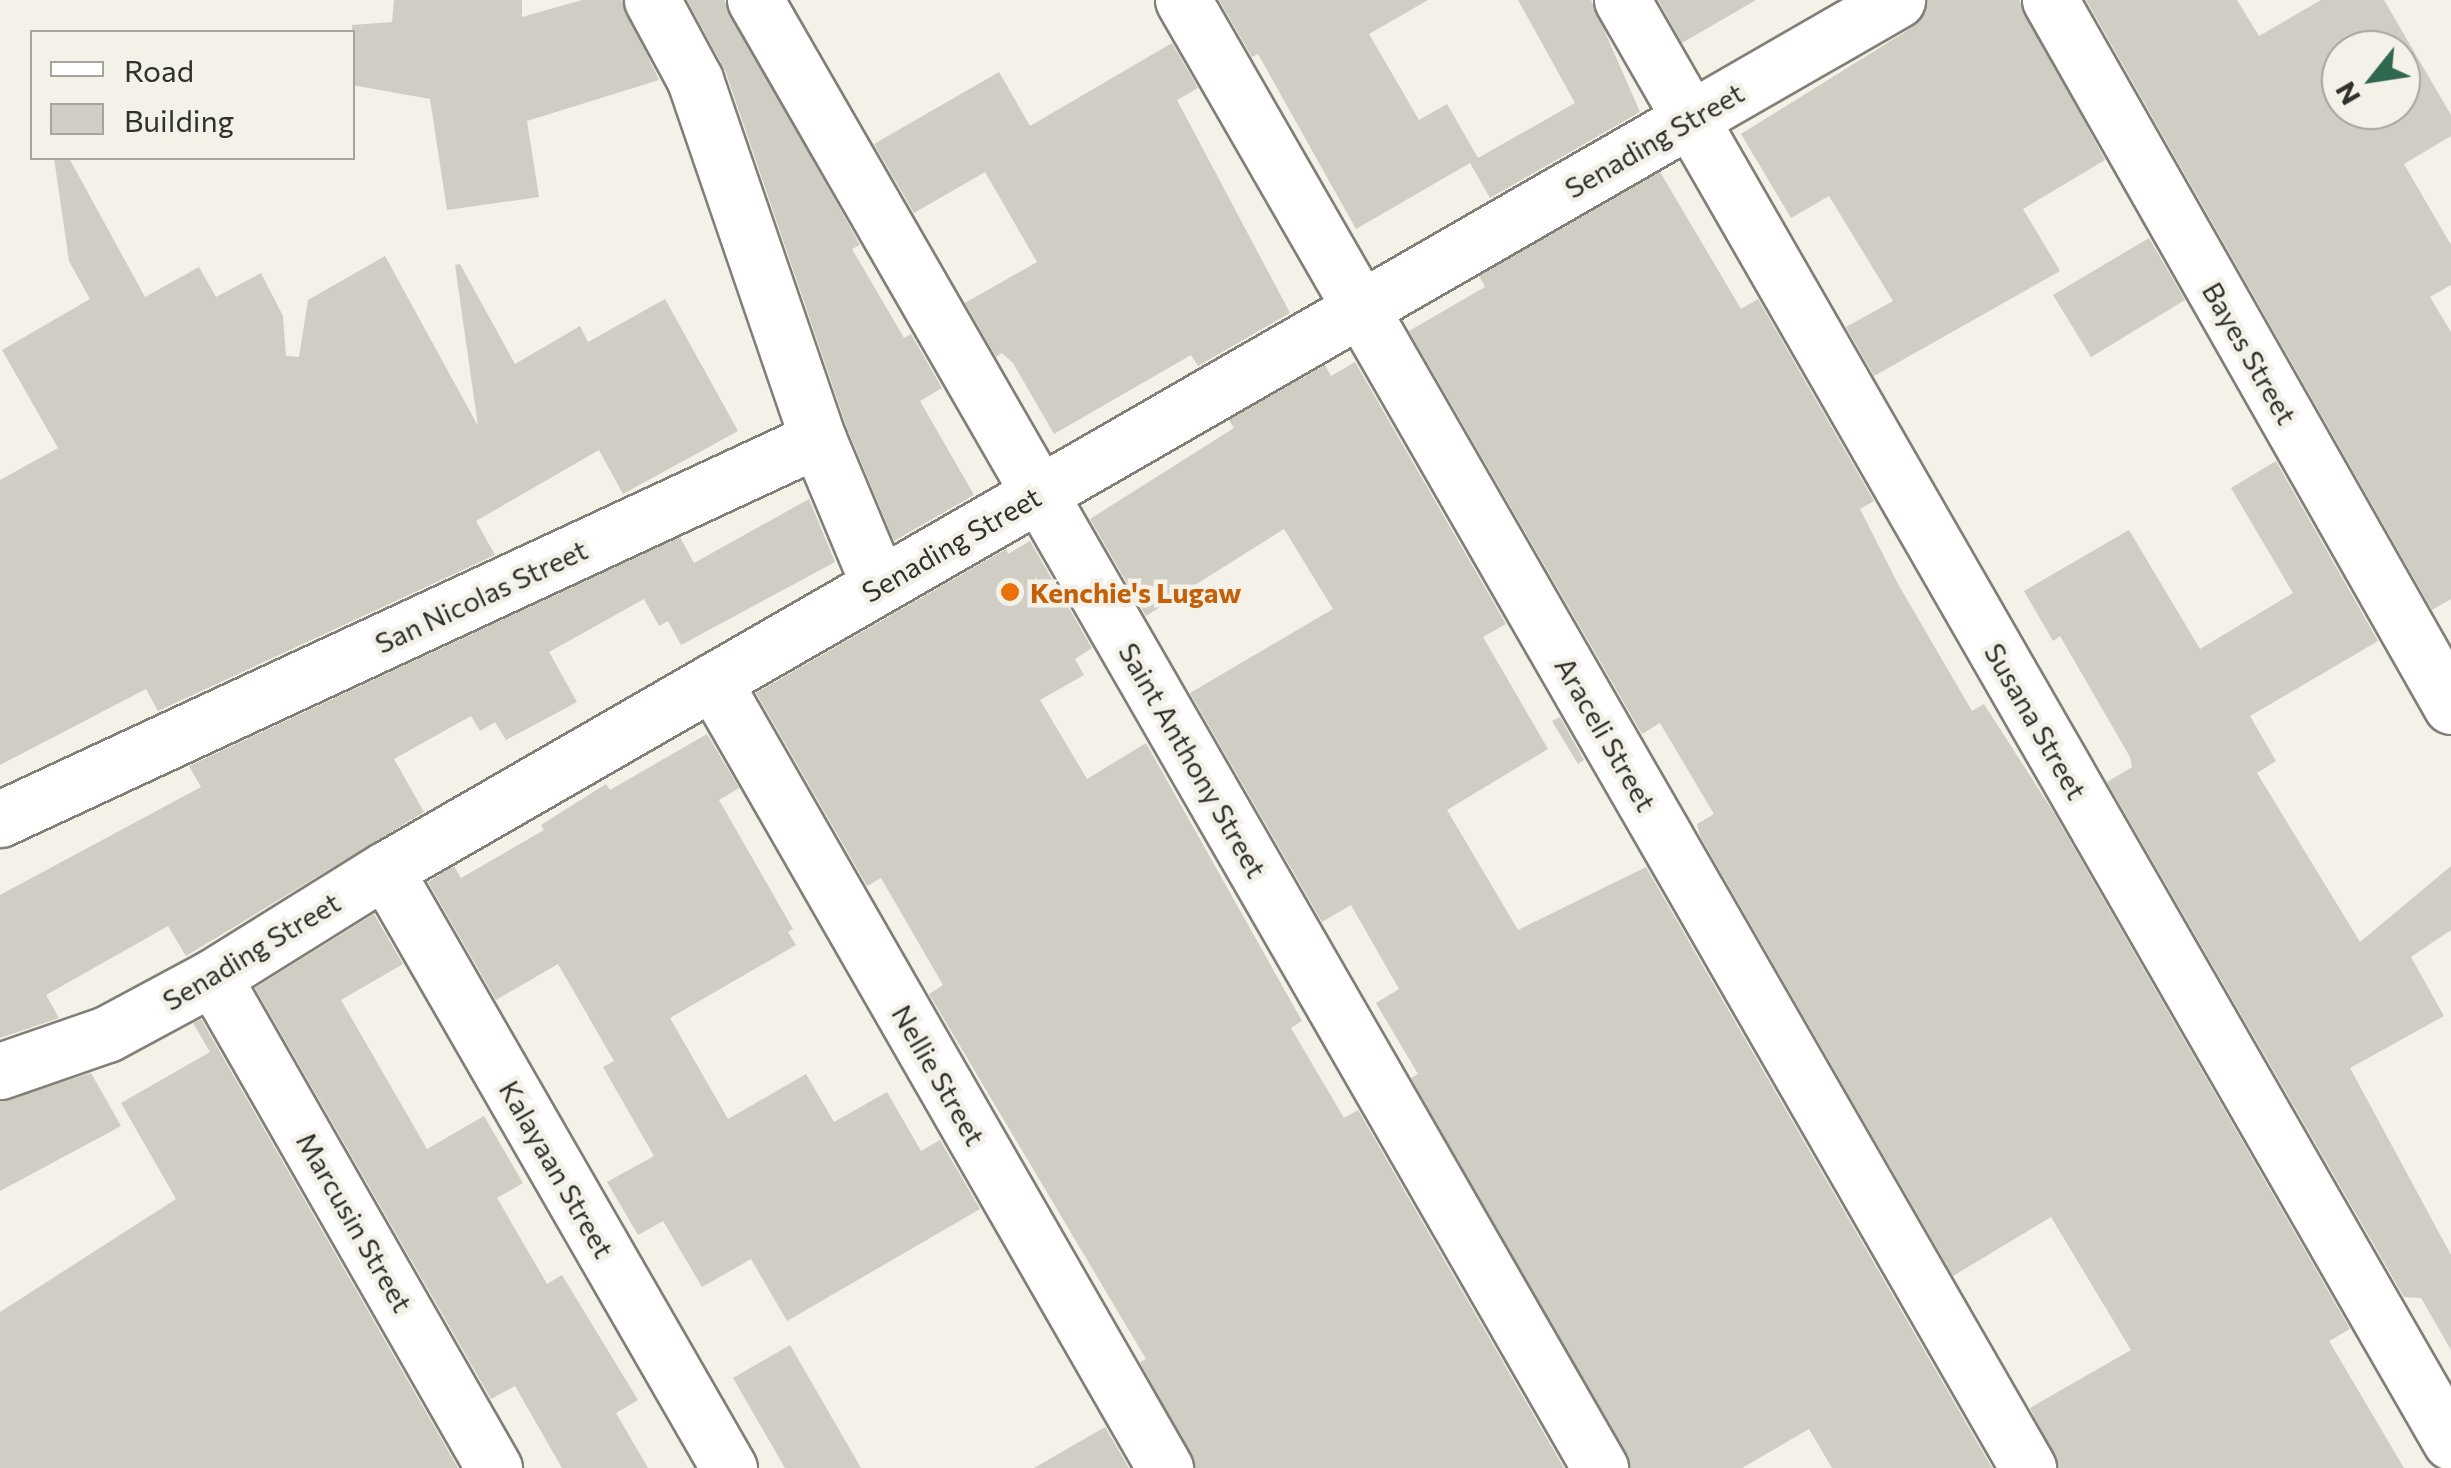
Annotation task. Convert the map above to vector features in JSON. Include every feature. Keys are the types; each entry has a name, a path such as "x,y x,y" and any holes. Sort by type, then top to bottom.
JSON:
{"street":[{"path":"652,0 695,80 818,440 880,585"},
{"name":"Saint Anthony Street","path":"756,0 1600,1468"},
{"name":"Araceli Street","path":"1183,0 2028,1468"},
{"name":"Susana Street","path":"1622,0 2451,1442"},
{"name":"Senading Street","path":"0,1071 107,1034 213,977 385,870 1897,0"},
{"name":"Bayes Street","path":"2050,0 2451,706"},
{"name":"San Nicolas Street","path":"0,820 818,440"},
{"name":"Nellie Street","path":"713,681 1165,1468"},
{"name":"Kalayaan Street","path":"385,870 728,1468"},
{"name":"Marcusin Street","path":"213,977 494,1468"}],"building":[{"path":"394,0 522,0 522,17 582,0 621,0 659,80 527,121 539,197 447,210 430,99 355,86 352,25 392,22"},
{"path":"687,0 724,0 860,245 852,249 904,338 911,334 942,388 920,401 974,495 894,541 847,428 725,70"},
{"path":"1219,0 1428,0 1369,34 1419,120 1447,104 1478,158 1575,103 1518,0 1591,0 1640,112 1490,198 1470,163 1356,229 1258,54 1252,57"},
{"path":"1658,0 1756,0 1682,43"},
{"path":"1928,0 2019,0 2105,160 2023,209 2060,271 1874,376 1846,327 1893,301 1829,196 1791,218 1741,134 1913,27"},
{"path":"2086,0 2237,0 2259,36 2321,0 2384,0 2401,30 2321,30 2321,130 2421,130 2421,64 2451,115 2451,136 2404,164 2451,245 2451,285 2430,297 2451,332 2451,599 2432,610"},
{"path":"1172,43 1198,88 1177,100 1290,313 1198,366 1191,355 1054,434 1013,363 1002,353 996,357 965,303 1037,262 985,172 914,213 874,144 999,72 1030,126"},
{"path":"54,160 70,160 145,297 199,267 216,297 261,273 283,316 286,356 299,357 308,300 385,256 478,426 455,265 460,264 515,364 580,326 588,342 665,299 738,431 623,494 599,450 476,521 495,555 158,711 146,689 0,765 0,480 58,448 2,350 90,299 69,261"},
{"path":"1660,172 1741,309 1758,299 1874,501 1860,509 1898,584 1972,711 1984,704 2054,813 2350,1329 2329,1341 2404,1468 2059,1468 2030,1408 2131,1350 2051,1217 1953,1276 1700,836 1697,824 1714,814 1660,723 1642,734 1409,331 1485,287 1479,276"},
{"path":"2149,238 2185,300 2091,357 2053,295"},
{"path":"1355,362 1506,624 1483,637 1548,749 1447,810 1518,930 1646,867 1992,1468 1832,1468 1809,1429 1742,1468 1631,1468 1411,1078 1418,1074 1376,1003 1399,989 1351,905 1322,922 1190,693 1333,609 1284,529 1146,616 1090,519 1234,428 1229,420 1325,365 1331,376"},
{"path":"2276,461 2378,641 2250,716 2276,761 2257,773 2360,942 2451,866 2451,930 2411,957 2444,1016 2350,1068 2451,1255 2451,1350 2421,1298 2404,1297 2107,782 2132,767 2130,757 2060,636 2053,641 2024,591 2129,530 2200,649 2293,593 2231,488"},
{"path":"809,499 835,562 681,645 668,621 659,626 644,599 549,652 577,702 506,740 495,722 480,731 471,716 394,759 424,812 186,956 168,926 46,995 59,1018 0,1038 0,895 201,787 189,766 680,537 694,563"},
{"path":"1030,541 1092,648 1075,659 1084,675 1040,700 1087,779 1146,743 1302,1021 1291,1028 1344,1118 1358,1110 1564,1468 1196,1468 1140,1362 1146,1359 929,994 943,985 881,878 867,886 756,693 1006,549 1008,554"},
{"path":"1560,717 1584,760 1578,764 1552,721"},
{"path":"707,734 739,788 719,800 793,929 788,932 796,945 670,1018 728,1119 806,1074 834,1122 887,1092 921,1151 940,1140 980,1209 787,1321 751,1259 702,1287 663,1221 638,1235 607,1182 654,1156 603,1067 614,1061 558,964 496,1000 428,882 454,866 461,878 544,830 541,825 606,784 610,790"},
{"path":"374,914 403,964 341,1000 427,1149 484,1116 523,1183 497,1198 547,1284 562,1275 638,1400 616,1413 648,1468 562,1468 515,1386 491,1399 255,988"},
{"path":"201,1019 458,1468 0,1468 0,1312 176,1199 121,1103 210,1052 193,1023"},
{"path":"91,1073 121,1126 0,1191 0,1101"},
{"path":"790,1345 861,1468 785,1468 733,1378"},
{"path":"1105,1427 1129,1468 1034,1468"}],"place":[{"name":"Kenchie's Lugaw","path":"1010,592"}]}
